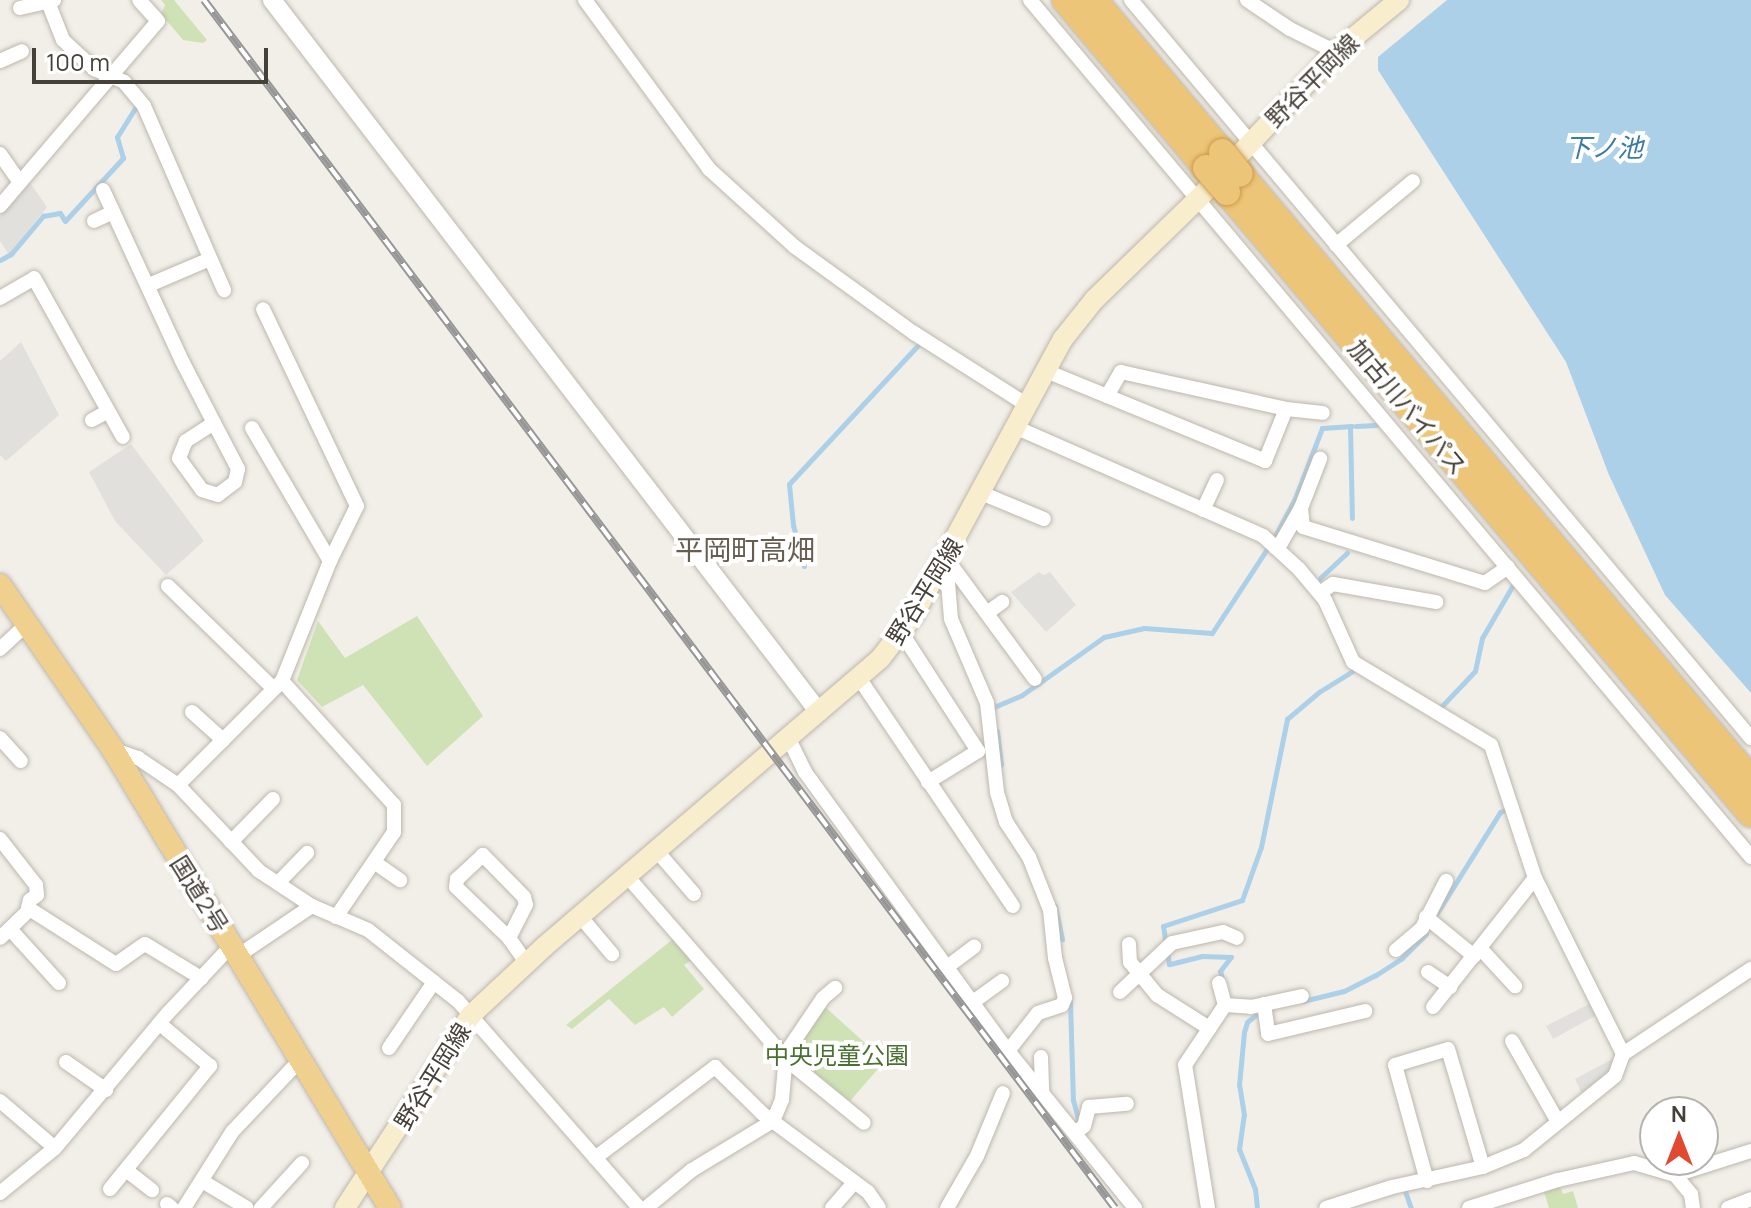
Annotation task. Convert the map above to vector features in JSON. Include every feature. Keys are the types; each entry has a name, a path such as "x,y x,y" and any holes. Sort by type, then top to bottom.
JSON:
{"highway":[{"name":"加古川バイパス","path":"1065,0 1214,160 1751,780"},
{"name":"加古川バイパス","path":"1094,0 1214,160"},
{"name":"加古川バイパス","path":"1234,183 1751,814"},
{"name":"国道2号","path":"0,585 112,748 390,1208"}],"main road":[{"name":"野谷平岡線","path":"345,1208 369,1176 470,1016 580,916 880,659 901,632 946,558 1063,339 1094,300 1198,199 1336,52 1399,0"}],"street":[{"path":"0,206 158,21 139,0"},
{"path":"272,0 819,712"},
{"path":"585,0 709,169 795,247 914,333 1027,405"},
{"path":"1030,0 1751,857"},
{"path":"1131,0 1751,738"},
{"path":"1249,0 1290,29 1336,52"},
{"path":"20,8 52,1 63,40 94,69 124,82 144,106 224,290"},
{"path":"0,61 22,51"},
{"path":"0,154 19,181"},
{"path":"1336,245 1413,181"},
{"path":"1382,185 1393,198"},
{"path":"103,190 182,361 238,469 235,482 218,495 202,490 179,458 186,441 214,423"},
{"path":"94,221 113,212"},
{"path":"149,285 210,259"},
{"path":"0,298 34,278 123,437"},
{"path":"178,785 278,685 330,561 357,506 263,309"},
{"path":"1046,371 1265,461 1286,409"},
{"path":"1107,396 1121,372 1286,409 1323,413"},
{"path":"92,420 108,411"},
{"path":"1015,427 1263,536 1320,593 1358,666 1491,745 1535,878 1623,1054"},
{"path":"252,428 271,448 330,561"},
{"path":"1275,547 1281,543 1301,508 1320,459"},
{"path":"1203,510 1217,480"},
{"path":"981,493 1044,519"},
{"path":"1301,508 1303,527 1485,583 1508,567"},
{"path":"946,558 1032,668"},
{"path":"946,558 951,619 987,703 997,792 1006,822 1029,857 1050,910 1048,950 1065,998 1062,1005 1038,1013 1008,1051"},
{"path":"1320,593 1333,584 1404,590 1436,602"},
{"path":"168,586 278,685 394,805 394,832 336,917"},
{"path":"987,613 1002,602"},
{"path":"0,649 27,624"},
{"path":"901,632 978,751 928,782"},
{"path":"859,678 1013,906"},
{"path":"192,712 223,740"},
{"path":"788,737 805,772 1008,1051 1135,1208"},
{"path":"0,738 21,761"},
{"path":"112,748 138,758 178,785 259,871 312,906 368,930 458,1001 639,1208"},
{"path":"231,842 273,799"},
{"path":"0,839 36,885 37,895 5,934 59,983"},
{"path":"656,850 694,894"},
{"path":"278,883 307,853"},
{"path":"509,938 526,905 524,897 509,871 483,855 457,879 456,887 509,938 527,964"},
{"path":"374,862 400,880"},
{"path":"627,876 787,1060 864,1123"},
{"path":"1433,1007 1535,878"},
{"path":"982,889 995,880"},
{"path":"1396,950 1422,928 1446,881"},
{"path":"0,1193 55,1148 201,978 235,950 312,906"},
{"path":"28,908 116,964 145,944 201,978"},
{"path":"580,916 612,954"},
{"path":"1426,917 1477,952 1515,986"},
{"path":"1120,992 1172,943 1207,930 1237,938"},
{"path":"1129,944 1130,962 1157,995 1209,1028"},
{"path":"947,967 974,947"},
{"path":"1326,1208 1392,1187 1483,1167 1524,1150 1615,1076 1623,1054 1751,969"},
{"path":"1428,972 1469,989"},
{"path":"973,1002 1002,981"},
{"path":"389,1048 434,982"},
{"path":"1219,983 1225,1005"},
{"path":"646,1208 692,1170 773,1121 782,1100 790,1047 823,998 835,988"},
{"path":"1208,1208 1205,1146 1198,1107 1185,1065 1225,1005 1272,997 1302,996"},
{"path":"1272,997 1268,1034 1334,1012 1365,1011"},
{"path":"110,1189 210,1066 160,1024"},
{"path":"1512,1041 1558,1122"},
{"path":"1427,1181 1395,1065 1448,1049 1483,1167"},
{"path":"1041,1057 1042,1092"},
{"path":"184,1208 232,1132 301,1059"},
{"path":"66,1062 106,1090"},
{"path":"595,1158 715,1067 773,1121 853,1184 868,1192 879,1208"},
{"path":"947,1208 982,1146 1003,1093"},
{"path":"0,1101 55,1148"},
{"path":"15,1114 24,1101"},
{"path":"1075,1133 1084,1126 1089,1107 1127,1104"},
{"path":"1719,1161 1751,1151"},
{"path":"261,1208 302,1163"},
{"path":"1469,1208 1558,1180 1639,1164"},
{"path":"126,1170 152,1190"},
{"path":"1676,1176 1691,1194 1693,1208"},
{"path":"202,1181 247,1208"},
{"path":"832,1208 853,1184"},
{"path":"1728,1208 1751,1199"}],"green space":[{"path":"161,0 174,0 207,40 203,43 183,40 161,14 165,5"},
{"path":"417,616 483,716 427,766 363,685 322,707 297,680 318,621 345,658"},
{"path":"673,939 692,960 684,965 704,989 672,1017 664,1007 635,1025 609,999 572,1029 566,1025"},
{"name":"中央児童公園","path":"824,1006 885,1061 850,1101 796,1058 795,1051"},
{"path":"1560,1187 1563,1194 1573,1191 1578,1208 1549,1208 1544,1192"}],"shaded area":[{"path":"28,180 47,207 9,255 0,241 0,216"},
{"path":"21,342 59,415 6,461 0,455 0,361"},
{"path":"131,444 204,541 166,575 115,521 89,472"},
{"path":"1039,572 1044,575 1050,572 1076,605 1046,632 1011,592"},
{"path":"1589,1004 1595,1016 1553,1039 1546,1026"},
{"path":"1616,1057 1613,1072 1582,1094 1575,1079"}],"water":[{"name":"下ノ池","path":"1447,0 1751,0 1751,693 1665,595 1609,475 1566,362 1378,70 1378,57"}],"waterway":[{"path":"0,260 11,254 43,216 60,213 65,221 123,158 117,137 136,106"},
{"path":"804,566 793,525 789,484 918,345"},
{"path":"1356,426 1376,425"},
{"path":"1350,426 1352,518"},
{"path":"1275,536 1294,501 1322,428 1352,426"},
{"path":"994,707 1022,695 1104,637 1144,628 1212,633 1269,546"},
{"path":"1320,578 1347,553"},
{"path":"1439,709 1475,671 1482,638 1513,585"},
{"path":"1223,982 1220,971 1231,957 1202,956 1169,964 1163,926 1242,900 1261,847 1287,719 1319,692 1352,671"},
{"path":"997,731 1001,765"},
{"path":"1437,913 1500,812 1507,809"},
{"path":"1055,906 1062,939"},
{"path":"1303,1001 1344,991 1376,975 1402,958 1426,934"},
{"path":"1070,1001 1073,1100 1078,1119"},
{"path":"1257,1014 1247,1022 1244,1032 1239,1085 1244,1115 1239,1149 1255,1189 1257,1208"},
{"path":"1405,1191 1411,1208"}],"railway":[{"path":"204,0 1115,1208"}],"district":[{"name":"平岡町高畑","path":"745,549"}]}
